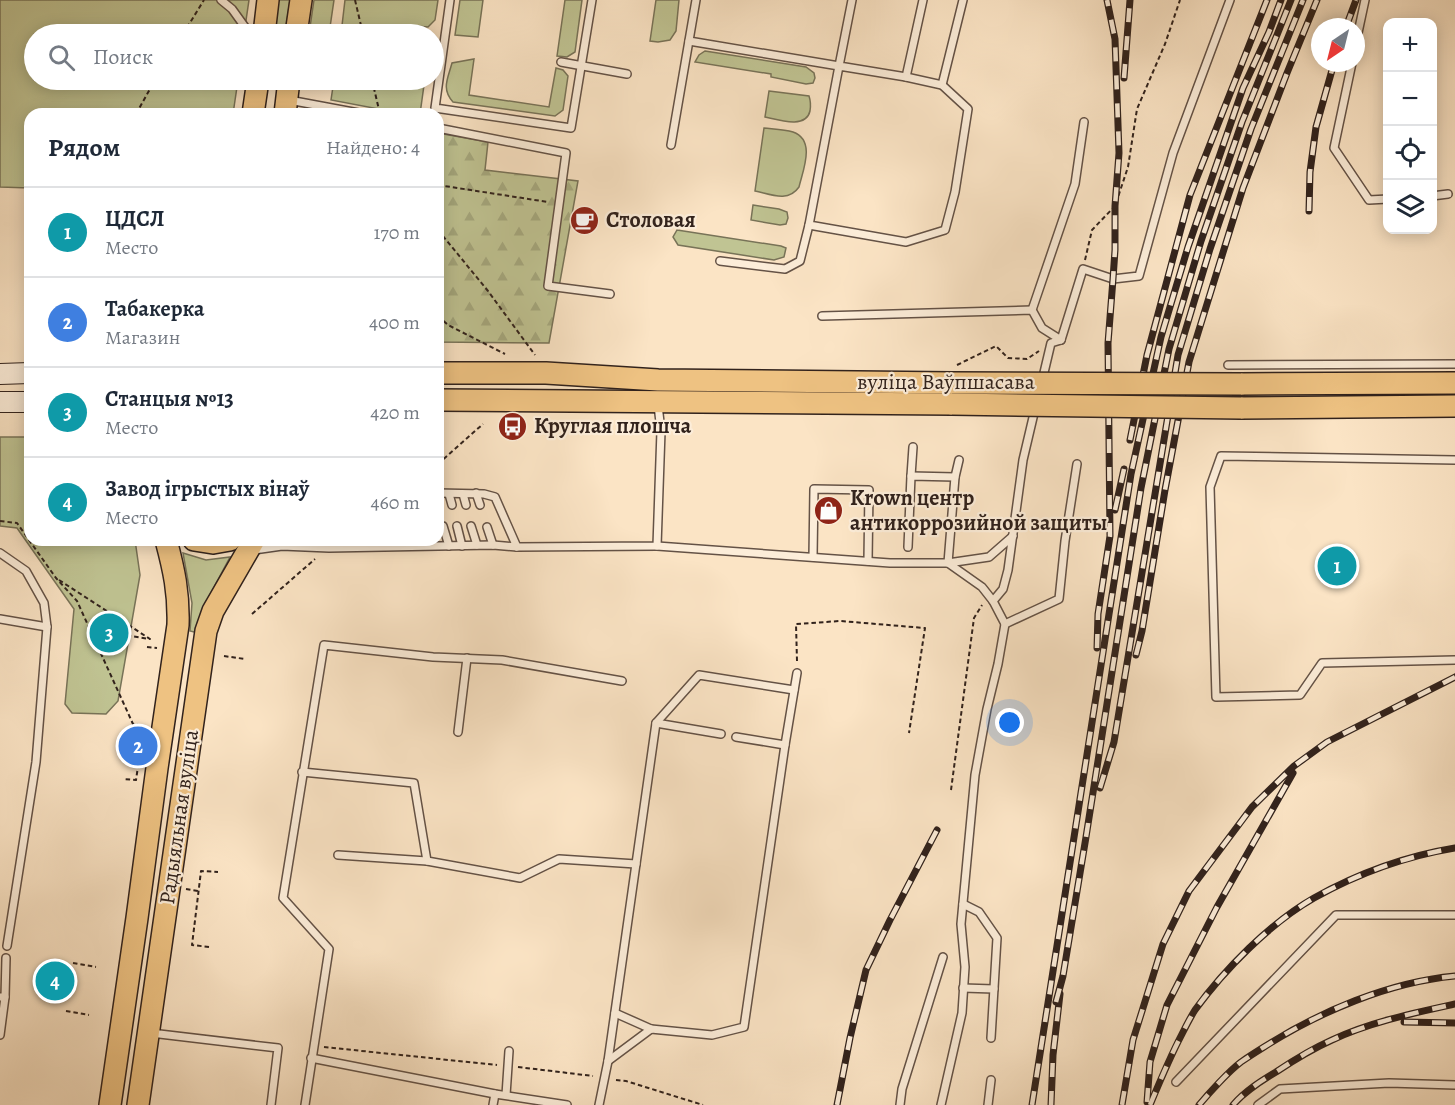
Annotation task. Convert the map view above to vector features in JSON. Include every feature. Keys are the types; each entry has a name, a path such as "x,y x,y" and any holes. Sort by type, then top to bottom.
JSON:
{"main road":[{"path":"265,24 268,0"},
{"path":"297,24 301,0"},
{"path":"254,108 257,90"},
{"path":"0,374 24,373"},
{"name":"вуліца Ваўпшасава","path":"444,374 546,373 658,380 952,375 1241,384 1455,383"},
{"name":"вуліца Ваўпшасава","path":"444,400 1241,408 1455,406"},
{"path":"0,402 24,402"},
{"name":"Радыяльная вуліца","path":"110,1105 178,625 179,605 176,581 167,546"},
{"name":"Радыяльная вуліца","path":"138,1105 206,631 243,546"}],"lane":[{"path":"221,0 232,9 243,24"},
{"path":"444,43 450,0"},
{"path":"444,109 571,128 592,0"},
{"path":"671,146 696,0"},
{"path":"720,261 785,269 800,261 852,0"},
{"path":"906,77 923,0"},
{"path":"942,85 963,0"},
{"path":"1060,340 1083,269 1113,279 1139,276 1173,153 1230,0"},
{"path":"1361,18 1365,0"},
{"path":"689,40 942,85 968,109 955,192 945,230 906,242 809,225"},
{"path":"561,62 627,74"},
{"path":"1350,72 1334,148 1369,200 1383,199"},
{"path":"435,108 438,90"},
{"path":"287,98 335,108"},
{"path":"1060,340 1042,328 1032,310 1075,184 1084,122"},
{"path":"444,129 566,153 548,286 610,294"},
{"path":"1437,195 1448,194"},
{"path":"822,316 1032,310"},
{"path":"991,598 1003,589 1008,570 1023,460 1051,343 1060,340"},
{"path":"1228,365 1455,364"},
{"path":"657,546 661,431 658,403"},
{"path":"908,547 913,447"},
{"path":"1455,460 1221,456 1210,487 1216,697 1300,694 1322,663 1455,660"},
{"path":"948,563 955,477 959,460"},
{"path":"1005,624 1059,599 1077,464"},
{"path":"911,476 955,477"},
{"path":"813,557 814,489 869,490 868,561"},
{"path":"444,494 484,494 495,497 517,546"},
{"path":"448,494 452,505"},
{"path":"463,494 466,505"},
{"path":"476,494 480,505"},
{"path":"457,526 462,546"},
{"path":"471,526 477,545"},
{"path":"487,527 493,545"},
{"path":"444,530 448,546"},
{"path":"282,546 329,548 477,545 657,546 890,563 948,563 989,557 1012,536"},
{"path":"0,553 26,572 44,603 47,627 36,762 7,946"},
{"path":"941,1105 962,1013 965,967 961,924 975,775 1005,624 991,598 982,587 948,563"},
{"path":"0,619 47,627"},
{"path":"305,1105 329,949 283,898 324,645 433,657 502,660 622,681"},
{"path":"458,732 467,658"},
{"path":"615,1013 651,1029 712,1035 744,1027 797,673"},
{"path":"599,1105 608,1061 656,723 699,675 794,690"},
{"path":"656,723 721,734"},
{"path":"736,737 785,745"},
{"path":"302,772 414,783 427,861"},
{"path":"338,855 427,861 520,878 559,859 636,864"},
{"path":"963,904 979,912 997,938 991,1038"},
{"path":"1176,1082 1336,915 1455,915"},
{"path":"900,1105 902,1089 943,957"},
{"path":"0,1035 6,958"},
{"path":"963,988 994,989"},
{"path":"608,1061 651,1029"},
{"path":"148,1032 278,1048 271,1105"},
{"path":"506,1095 509,1051"},
{"path":"311,1058 495,1094 567,1105"},
{"path":"988,1105 991,1080"},
{"path":"1258,1105 1281,1089 1389,1083 1455,1084"},
{"path":"493,1105 495,1094"}],"path":[{"path":"189,24 204,0"},
{"path":"356,0 361,24"},
{"path":"1083,269 1092,230 1115,206 1128,167 1137,109 1165,44 1180,0"},
{"path":"139,108 149,90"},
{"path":"374,90 379,108"},
{"path":"444,186 559,204"},
{"path":"444,237 488,291 535,355"},
{"path":"444,321 505,354"},
{"path":"952,375 996,346 1008,358 1027,358 1051,343"},
{"path":"444,459 483,424"},
{"path":"0,521 17,523 24,533"},
{"path":"33,546 76,601 134,724 144,726 136,780 124,778"},
{"path":"252,614 329,548"},
{"path":"56,578 150,639 117,634"},
{"path":"951,790 974,618 991,598"},
{"path":"797,673 796,624 840,621 925,628 909,733"},
{"path":"224,656 245,659"},
{"path":"209,947 192,945 198,891 201,871 218,872"},
{"path":"73,963 96,967"},
{"path":"66,1011 89,1015"}],"green space":[{"path":"0,0 249,0 245,24 24,24 24,90 237,90 234,108 24,108 24,188 0,187"},
{"path":"277,0 290,0 286,24 273,24"},
{"path":"314,0 334,0 330,24 310,24"},
{"path":"345,0 438,0 435,20 431,24 342,24"},
{"path":"460,0 483,0 478,37 455,35"},
{"path":"565,0 582,0 575,52 567,57 557,56"},
{"path":"656,0 679,0 676,31 670,40 650,41"},
{"path":"705,51 806,67 814,73 815,78 813,83 806,84 771,77 771,74 695,62"},
{"path":"474,59 469,95 549,107 556,68 563,70 568,76 563,110 555,116 453,102 446,88 452,63"},
{"path":"332,90 423,90 421,108 373,108 331,100"},
{"path":"769,91 809,96 811,107 807,117 798,122 791,122 765,117"},
{"path":"764,128 793,132 804,142 806,156 799,187 790,195 778,196 755,191"},
{"path":"444,134 488,142 485,170 578,181 549,343 444,342"},
{"path":"753,205 787,212 786,224 751,220"},
{"path":"677,230 786,248 784,257 774,260 678,245 673,237"},
{"path":"0,437 24,437 24,538 17,528 0,526"},
{"path":"30,546 136,546 140,575 118,701 106,714 72,713 65,704 74,609"},
{"path":"183,553 206,560 230,557 205,604 197,631 194,632 190,631 192,603"}],"railway":[{"path":"1097,648 1098,614 1110,536 1108,343 1119,153 1115,39 1107,0"},
{"path":"1124,78 1130,0"},
{"path":"1130,440 1147,355 1190,195 1267,0"},
{"path":"1032,1105 1131,474 1161,337 1188,247 1243,88 1281,0"},
{"path":"1056,1002 1063,976 1086,837 1141,488 1169,349 1201,241 1242,122 1291,0"},
{"path":"1100,788 1114,742 1178,355 1210,249 1251,129 1303,0"},
{"path":"1136,655 1189,362 1243,188 1317,0"},
{"path":"1349,18 1356,0"},
{"path":"1309,211 1310,172 1316,127 1331,72"},
{"path":"1115,510 1124,469"},
{"path":"1122,1105 1133,1040 1163,944 1189,891 1252,807 1294,766 1327,742 1455,677"},
{"path":"1147,1102 1150,1062 1167,1005 1217,907 1293,773"},
{"path":"837,1105 866,970 937,830"},
{"path":"1150,1105 1173,1051 1195,1010 1249,948 1281,920 1297,908 1347,881 1400,861 1455,848"},
{"path":"1199,1105 1241,1062 1308,1022 1380,992 1430,979 1455,976"},
{"path":"1051,1105 1053,1055 1060,994"},
{"path":"1233,1105 1259,1083 1332,1040 1377,1023 1455,1004"},
{"path":"1404,1022 1455,1023"}],"place":[{"name":"Столовая","path":"585,220"},
{"name":"Круглая плошча","path":"513,426"},
{"name":"Krown центр антикоррозийной защиты","path":"829,511"},
{"name":"ЦДСЛ","path":"1337,566"},
{"name":"Станцыя №13","path":"109,633"},
{"name":"Табакерка","path":"138,746"},
{"name":"Завод ігрыстых вінаў","path":"55,981"}]}
